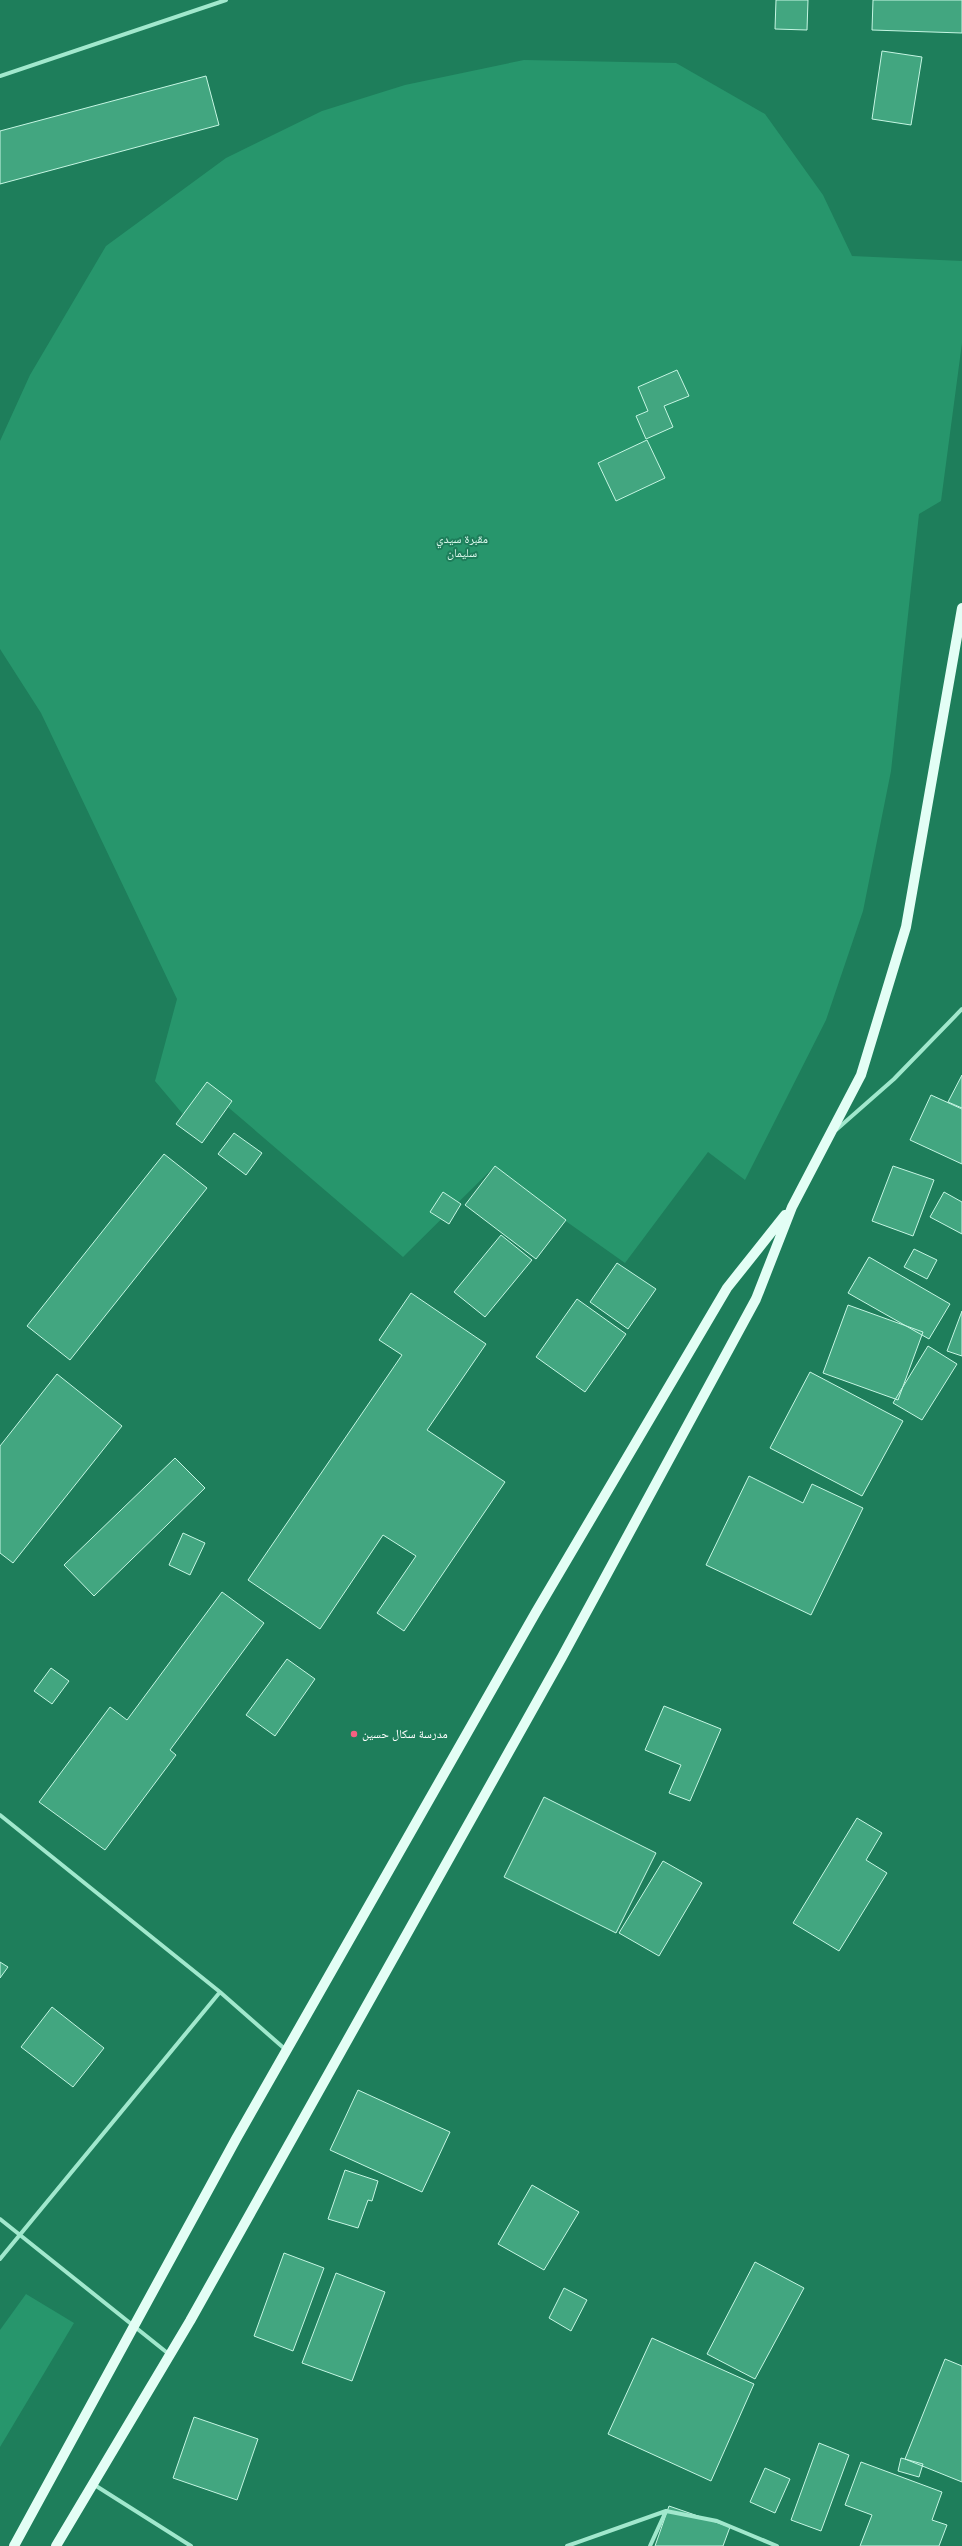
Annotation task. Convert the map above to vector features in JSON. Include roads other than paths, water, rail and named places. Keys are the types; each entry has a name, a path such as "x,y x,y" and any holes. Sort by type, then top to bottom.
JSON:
{"main road":[{"path":"56,2546 170,2355 562,1657 756,1299 792,1207 861,1075 906,927 962,608"},
{"path":"14,2546 133,2326 287,2050 536,1612 727,1288 792,1207"}],"street":[{"path":"0,76 226,0"},
{"path":"829,1136 894,1079 962,1009"},
{"path":"0,1815 220,1992 287,2050"},
{"path":"0,2259 19,2233 220,1992"},
{"path":"0,2218 170,2355"},
{"path":"92,2484 191,2546"},
{"path":"650,2546 666,2511"},
{"path":"567,2546 666,2511 717,2521 777,2546"}],"place":[{"name":"مدرسة سكال حسين","path":"354,1734"}],"park label":[{"name":"مقبرة سيدي سليمان","path":"462,546"}]}
